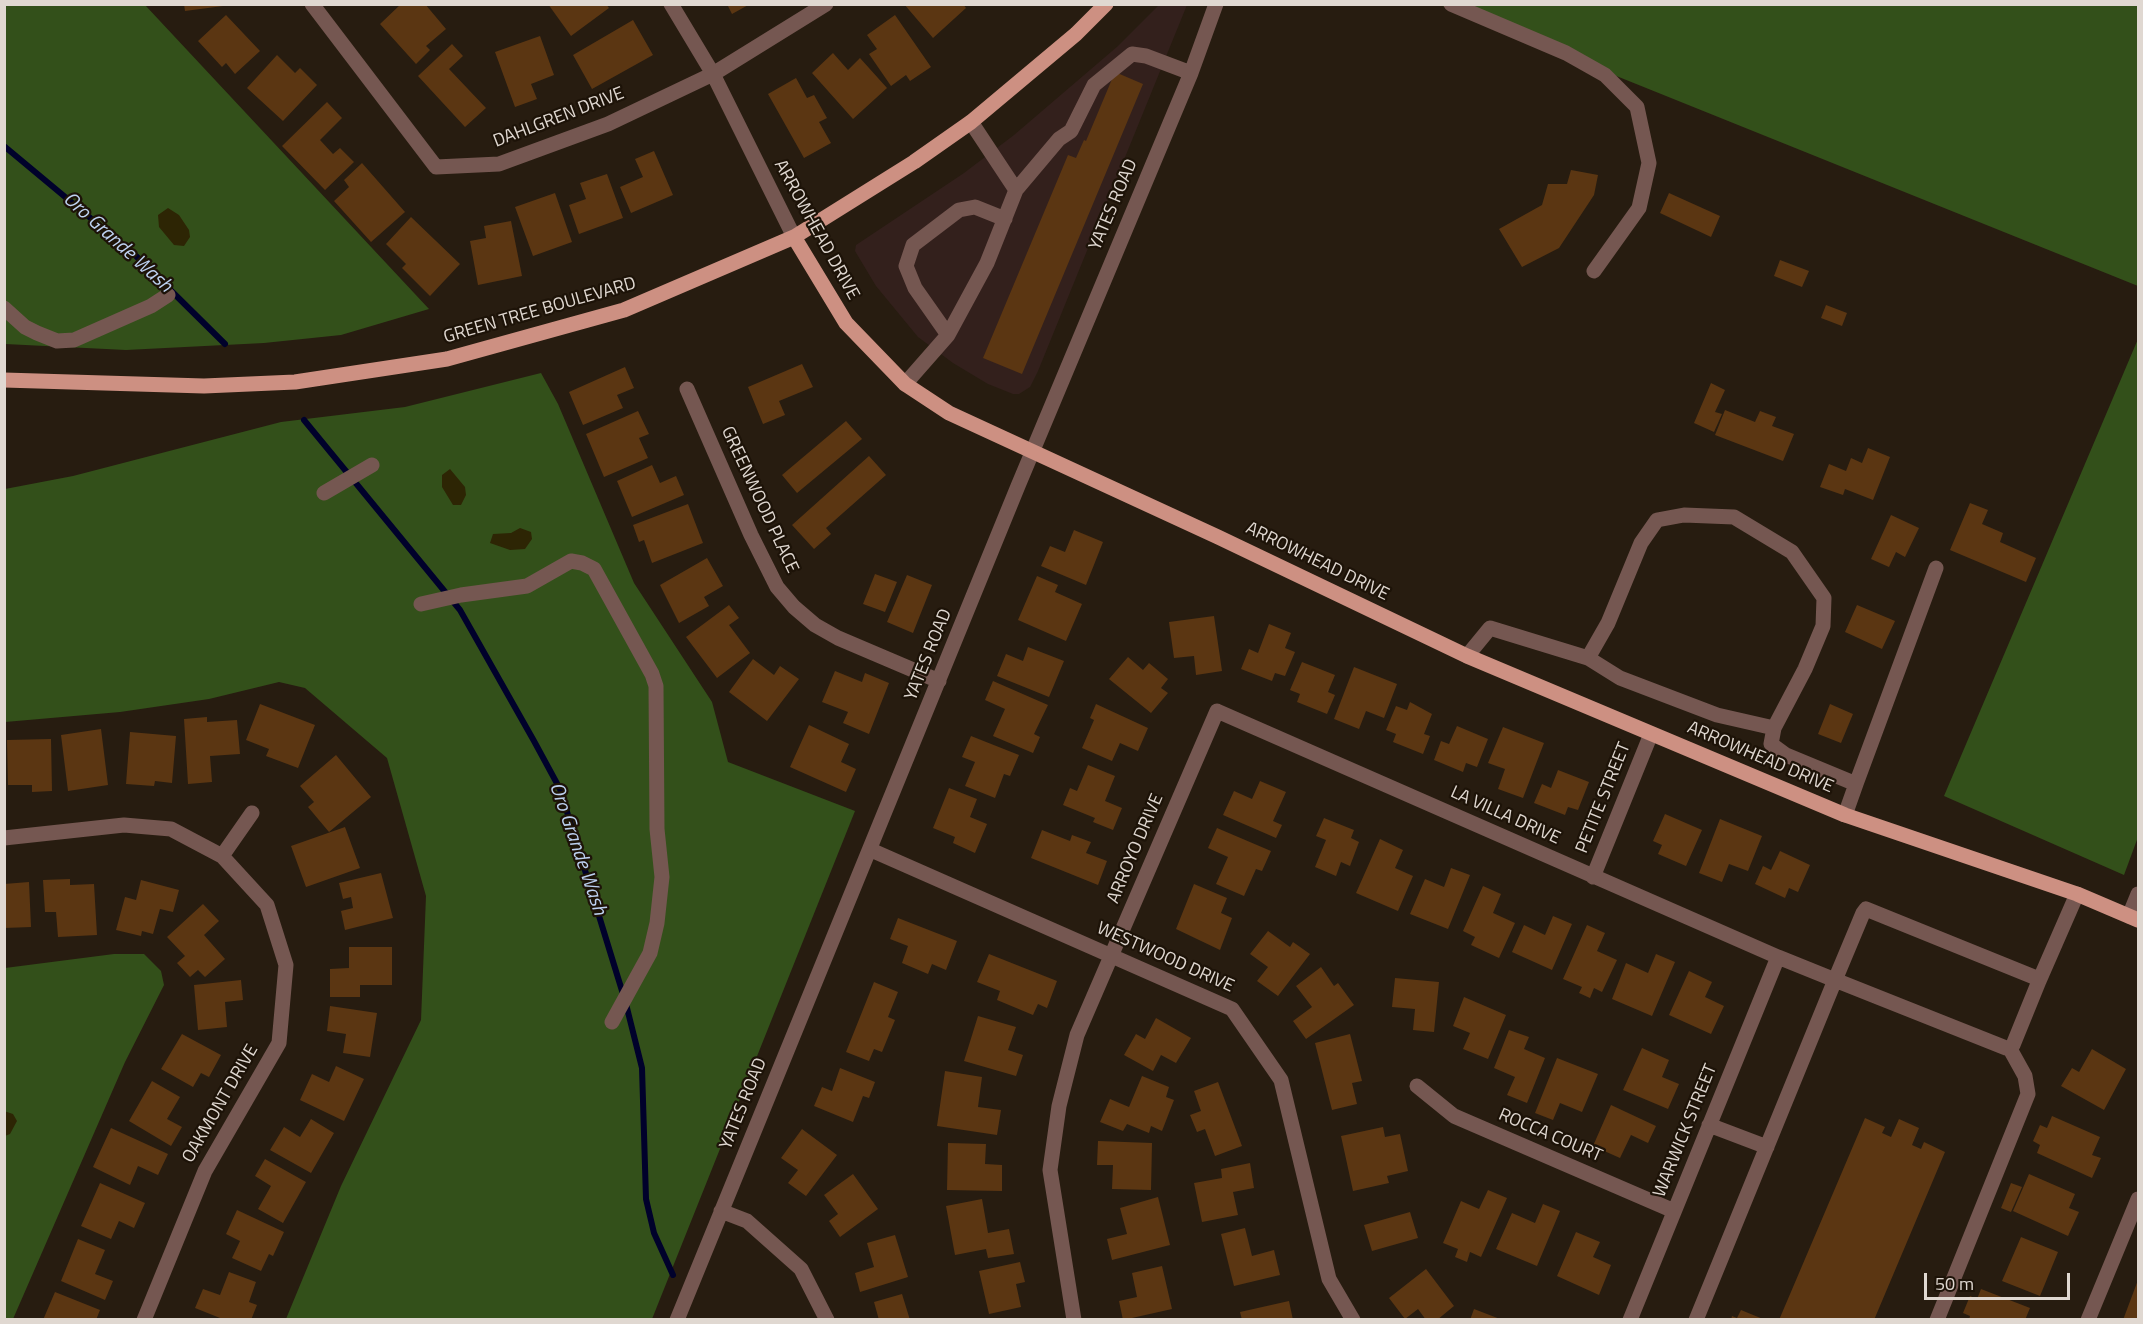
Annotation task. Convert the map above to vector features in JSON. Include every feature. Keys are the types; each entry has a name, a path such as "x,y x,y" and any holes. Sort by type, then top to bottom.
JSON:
{"main road":[{"name":"GREEN TREE BOULEVARD","path":"4,380 204,386 284,382 447,359 624,310 794,237 914,162 971,122 1076,34 1106,4"},
{"name":"ARROWHEAD DRIVE","path":"794,237 846,323 905,384 949,413 1467,656 1845,815 2077,894 2134,918"}],"street":[{"name":"DAHLGREN DRIVE","path":"312,4 436,167 500,164 608,124 713,74"},
{"name":"ARROWHEAD DRIVE","path":"670,4 713,74 794,237"},
{"path":"713,74 826,4"},
{"name":"YATES ROAD","path":"677,1320 1032,452 1191,73 1216,4"},
{"path":"1451,4 1566,53 1605,75 1636,107 1649,163 1639,208 1594,272"},
{"path":"905,384 948,335 974,290 1016,190 1059,139 1071,131 1094,85 1132,54 1146,56 1191,73"},
{"path":"971,122 1016,190"},
{"path":"948,335 915,288 906,266 913,245 959,210 975,207 1005,219"},
{"path":"4,308 25,327 37,333 57,341 74,340 151,306 168,295"},
{"name":"GREENWOOD PLACE","path":"687,389 751,536 777,587 794,607 815,625 838,638 939,681"},
{"path":"324,493 372,465"},
{"path":"1588,658 1608,623 1641,543 1657,520 1684,515 1734,517 1792,552 1824,598 1823,626 1805,669 1773,728 1771,744 1786,755 1856,784"},
{"path":"421,604 461,595 526,586 571,561 582,562 594,569 652,674 656,686 657,829 662,877 657,922 650,953 612,1022"},
{"path":"1845,815 1936,568"},
{"path":"1467,656 1490,628 1588,658 1620,678 1717,715 1773,728"},
{"name":"LA VILLA DRIVE","path":"1217,711 1778,957 2010,1049"},
{"name":"ARROYO DRIVE","path":"1074,1320 1050,1170 1059,1106 1077,1035 1217,711"},
{"name":"PETITE STREET","path":"1593,877 1651,734"},
{"path":"222,856 252,813"},
{"name":"OAKMONT DRIVE","path":"4,838 124,825 171,829 222,856 267,905 286,965 279,1043 205,1171 144,1320"},
{"name":"WESTWOOD DRIVE","path":"871,850 1232,1009 1281,1080 1329,1279 1353,1320"},
{"path":"1937,1320 2028,1094 2025,1076 2010,1049 2077,894"},
{"path":"2134,918 2139,894"},
{"path":"1696,1320 1863,913 1871,909 2034,977 2038,981"},
{"name":"WARWICK STREET","path":"1630,1320 1778,957"},
{"name":"ROCCA COURT","path":"1417,1086 1454,1116 1674,1211"},
{"path":"1709,1125 1767,1147"},
{"path":"2088,1320 2139,1199"},
{"path":"722,1210 747,1221 801,1269 827,1320"}],"shaded area":[{"path":"1159,5 1187,5 1038,371 1030,387 1019,394 1013,394 988,384 953,363 918,337 876,286 855,251 856,245 964,173 1014,135 1118,46"}],"green space":[{"path":"5,5 145,5 429,309 341,335 264,343 126,350 5,344"},
{"path":"1440,5 2138,5 2138,286"},
{"path":"2138,339 2138,837 2124,875 1944,796"},
{"path":"541,373 558,404 634,583 712,702 728,762 855,811 652,1319 286,1319 341,1186 421,1020 426,896 387,758 305,688 279,682 209,699 120,712 5,722 5,489 73,476 281,422 405,407"},
{"path":"114,954 144,954 161,971 164,985 125,1062 13,1319 5,1320 5,968"}],"sand":[{"path":"168,208 179,215 189,230 190,237 184,246 174,245 159,227 158,215"},
{"path":"450,469 465,487 466,495 461,505 453,505 442,487 442,475"},
{"path":"520,528 531,532 532,539 525,549 510,550 490,543 493,534 511,533"},
{"path":"4,1111 13,1114 17,1121 10,1134 5,1136"}],"building":[{"path":"184,4 223,4 223,6 185,11"},
{"path":"401,4 425,4 446,29 426,46 430,50 416,64 380,24"},
{"path":"548,4 606,4 609,8 571,36"},
{"path":"727,4 750,4 732,14"},
{"path":"904,4 963,4 966,8 933,38"},
{"path":"226,15 260,51 235,74 226,63 222,67 198,41"},
{"path":"895,15 931,67 910,81 906,75 891,86 869,54 877,49 867,35"},
{"path":"633,20 653,55 592,89 573,55"},
{"path":"540,36 554,75 531,84 537,99 515,107 495,52"},
{"path":"452,44 463,56 449,69 486,108 465,127 418,76"},
{"path":"833,53 848,70 860,58 887,88 853,119 812,73"},
{"path":"277,55 295,73 300,68 317,85 283,121 247,88"},
{"path":"1115,72 1143,84 1022,374 983,358 1068,155 1076,158 1084,140 1086,141"},
{"path":"796,78 807,98 814,95 827,118 819,122 831,143 804,158 768,94"},
{"path":"327,102 342,118 320,140 333,154 340,148 354,162 325,190 282,146"},
{"path":"654,151 673,195 631,213 620,187 643,177 635,159"},
{"path":"362,163 405,212 371,242 334,201 349,187 344,180"},
{"path":"1571,170 1598,175 1594,195 1559,248 1522,267 1499,229 1542,205 1548,184 1567,184"},
{"path":"607,174 623,218 579,234 569,205 586,199 580,183"},
{"path":"555,193 572,242 533,256 515,207"},
{"path":"1669,193 1720,216 1711,237 1660,213"},
{"path":"411,217 460,264 430,296 402,268 406,264 386,244"},
{"path":"511,221 522,276 478,285 470,241 486,238 484,226"},
{"path":"1780,260 1809,271 1802,287 1774,276"},
{"path":"1826,305 1847,313 1842,326 1821,318"},
{"path":"802,364 813,387 779,401 785,415 763,424 748,387"},
{"path":"625,367 634,388 617,395 623,408 583,425 569,392"},
{"path":"1711,383 1725,390 1715,412 1722,414 1714,432 1694,423"},
{"path":"1725,410 1755,422 1760,411 1776,417 1772,426 1794,434 1783,461 1715,435"},
{"path":"638,411 649,434 639,438 648,458 604,477 586,434"},
{"path":"846,421 862,439 797,493 782,475"},
{"path":"1868,448 1890,457 1873,500 1845,489 1843,495 1820,487 1829,464 1846,471 1851,458 1862,463"},
{"path":"869,456 886,475 826,528 831,534 814,549 792,525"},
{"path":"652,465 660,483 676,476 684,495 632,517 617,481"},
{"path":"1970,503 1988,510 1982,524 2003,533 2000,542 2036,558 2026,582 1950,550"},
{"path":"688,504 703,543 652,563 644,540 639,542 633,525"},
{"path":"1891,515 1919,528 1905,557 1896,552 1889,567 1871,559"},
{"path":"1074,530 1103,542 1086,585 1041,566 1050,546 1065,552"},
{"path":"707,558 723,586 704,597 709,606 679,623 660,585"},
{"path":"875,574 897,582 885,612 863,604"},
{"path":"907,575 932,585 913,633 887,622"},
{"path":"1037,576 1058,585 1055,592 1082,604 1066,641 1018,620"},
{"path":"729,605 739,618 729,625 750,653 717,678 686,637"},
{"path":"1857,605 1895,621 1882,649 1845,632"},
{"path":"1214,616 1222,671 1196,675 1194,656 1174,658 1169,622"},
{"path":"1269,624 1291,633 1285,648 1295,652 1285,676 1275,673 1272,681 1241,669 1249,649 1258,653"},
{"path":"1028,647 1064,661 1049,697 997,676 1006,654 1023,661"},
{"path":"1128,657 1143,670 1149,663 1168,679 1161,688 1168,693 1151,713 1109,679"},
{"path":"753,659 774,675 780,666 799,679 767,721 729,692"},
{"path":"1302,662 1335,675 1328,692 1335,695 1327,714 1297,702 1300,694 1290,690"},
{"path":"1354,667 1397,684 1384,718 1366,711 1359,729 1334,719"},
{"path":"835,671 862,682 865,673 889,683 869,734 843,723 848,712 822,702"},
{"path":"993,681 1048,705 1034,734 1040,737 1033,753 993,736 1005,709 985,700"},
{"path":"1410,702 1432,714 1424,734 1430,736 1423,754 1393,742 1396,734 1386,730 1396,706 1407,710"},
{"path":"260,704 315,725 298,768 266,756 269,749 246,740"},
{"path":"1096,704 1148,728 1138,751 1120,743 1112,761 1082,748 1094,720 1090,718"},
{"path":"1830,704 1853,714 1841,743 1818,734"},
{"path":"207,717 207,722 237,720 240,754 210,756 212,782 188,784 184,719"},
{"path":"809,725 849,744 841,762 856,769 846,792 790,767"},
{"path":"1457,726 1488,739 1477,767 1466,763 1463,772 1434,760 1441,741 1449,744"},
{"path":"1503,727 1544,743 1523,798 1498,789 1505,769 1488,763"},
{"path":"101,729 108,785 68,791 61,735"},
{"path":"130,732 176,736 172,783 155,781 154,786 126,784"},
{"path":"971,736 1019,755 1010,776 1004,774 995,798 965,786 975,762 962,757"},
{"path":"51,739 52,791 32,792 32,785 8,785 7,740"},
{"path":"336,755 371,797 329,832 308,807 314,802 300,786"},
{"path":"1088,765 1115,776 1105,801 1122,808 1113,830 1093,822 1095,818 1063,805 1070,788 1077,791"},
{"path":"1558,770 1589,782 1578,810 1568,807 1565,815 1534,803 1542,784 1551,788"},
{"path":"1260,781 1286,792 1273,821 1282,825 1276,838 1223,815 1234,791 1252,799"},
{"path":"949,788 977,799 970,817 987,824 975,853 953,843 955,837 933,828"},
{"path":"1665,814 1702,830 1686,866 1658,854 1662,845 1653,841"},
{"path":"1324,818 1354,830 1351,838 1359,842 1350,866 1341,862 1336,876 1315,867 1326,840 1316,836"},
{"path":"1720,819 1762,836 1748,871 1729,864 1722,882 1699,873"},
{"path":"345,827 360,868 306,887 291,846"},
{"path":"1217,828 1271,851 1262,871 1256,869 1244,896 1216,884 1228,857 1208,848"},
{"path":"1042,830 1070,841 1072,835 1091,842 1086,853 1107,861 1098,885 1031,858"},
{"path":"1380,839 1403,850 1395,868 1413,876 1398,911 1356,893"},
{"path":"1780,851 1810,865 1798,892 1789,888 1785,898 1755,884 1763,866 1771,870"},
{"path":"1451,868 1470,875 1448,929 1410,914 1425,879 1444,887"},
{"path":"381,873 393,918 345,930 341,911 353,908 351,897 343,899 339,883"},
{"path":"70,879 70,885 94,884 97,935 58,937 56,912 45,912 43,880"},
{"path":"141,880 179,890 173,912 160,909 153,934 142,931 141,936 116,930 125,897 136,900"},
{"path":"29,882 31,927 4,928 4,884"},
{"path":"1194,884 1227,898 1221,913 1232,918 1220,950 1176,929"},
{"path":"1483,886 1501,894 1493,913 1515,923 1499,958 1471,945 1475,937 1463,931"},
{"path":"203,904 219,921 204,935 225,959 205,977 198,970 190,977 177,963 185,956 167,937"},
{"path":"1553,916 1572,924 1552,970 1512,952 1524,925 1545,935"},
{"path":"898,918 957,941 946,970 932,964 928,974 902,963 908,946 890,939"},
{"path":"1587,925 1605,933 1597,951 1617,960 1602,992 1594,988 1590,998 1579,993 1582,987 1563,979"},
{"path":"1268,931 1290,947 1293,942 1310,954 1278,996 1257,981 1268,967 1250,954"},
{"path":"349,947 392,947 392,985 360,985 360,997 330,997 330,969 349,968"},
{"path":"989,954 1057,981 1047,1008 1038,1004 1033,1015 997,1000 1000,991 977,982"},
{"path":"1656,954 1675,962 1652,1016 1612,999 1626,963 1648,973"},
{"path":"1321,967 1334,986 1338,983 1354,1005 1306,1039 1293,1021 1312,1007 1296,986"},
{"path":"1689,971 1712,982 1705,997 1724,1006 1711,1034 1669,1015"},
{"path":"1395,978 1439,982 1434,1032 1413,1030 1415,1009 1392,1007"},
{"path":"241,980 243,1000 225,1002 227,1027 198,1030 194,985"},
{"path":"874,982 898,992 888,1017 895,1020 882,1052 874,1049 869,1061 846,1052"},
{"path":"1464,997 1506,1015 1488,1059 1463,1049 1470,1033 1453,1026"},
{"path":"330,1006 377,1013 370,1057 343,1053 346,1034 327,1031"},
{"path":"978,1016 1016,1027 1008,1050 1023,1055 1016,1076 964,1061"},
{"path":"1156,1018 1191,1038 1176,1063 1161,1055 1153,1071 1124,1055 1136,1034 1145,1039"},
{"path":"1509,1030 1529,1037 1524,1049 1545,1058 1527,1103 1507,1095 1515,1077 1494,1068"},
{"path":"182,1034 221,1055 209,1077 201,1073 193,1087 161,1069"},
{"path":"1350,1034 1362,1081 1352,1083 1357,1104 1332,1110 1315,1043"},
{"path":"1642,1048 1669,1060 1662,1077 1679,1084 1668,1109 1623,1090"},
{"path":"2092,1049 2126,1069 2104,1110 2061,1086 2072,1068 2079,1072"},
{"path":"1557,1058 1598,1074 1582,1112 1560,1103 1553,1120 1535,1113"},
{"path":"336,1066 364,1079 344,1121 300,1100 312,1074 329,1082"},
{"path":"840,1068 875,1082 869,1098 863,1096 853,1122 814,1106 822,1087 832,1091"},
{"path":"945,1071 982,1077 978,1107 1001,1110 997,1135 937,1126"},
{"path":"1142,1076 1169,1087 1166,1097 1174,1100 1162,1131 1151,1126 1149,1133 1127,1124 1123,1131 1100,1122 1110,1099 1129,1107"},
{"path":"152,1081 180,1097 167,1119 182,1127 171,1146 129,1121"},
{"path":"1218,1082 1242,1146 1215,1156 1205,1129 1197,1132 1190,1115 1201,1111 1194,1091"},
{"path":"1611,1105 1656,1126 1648,1143 1631,1135 1620,1158 1593,1146"},
{"path":"2052,1116 2100,1137 2092,1155 2101,1158 2092,1178 2037,1153 2040,1145 2033,1141 2040,1125 2047,1128"},
{"path":"1865,1118 1885,1127 1882,1133 1891,1137 1899,1119 1919,1128 1912,1145 1921,1149 1924,1142 1945,1152 1874,1320 1779,1320"},
{"path":"311,1119 334,1133 311,1173 270,1150 284,1127 300,1137"},
{"path":"1383,1127 1385,1137 1400,1134 1408,1171 1387,1176 1389,1183 1353,1191 1341,1136"},
{"path":"111,1128 168,1154 158,1175 138,1166 130,1185 93,1167"},
{"path":"802,1129 837,1155 806,1196 788,1183 798,1170 781,1158"},
{"path":"1098,1141 1152,1143 1151,1190 1112,1189 1113,1165 1097,1165"},
{"path":"948,1143 986,1144 985,1164 1002,1165 1002,1191 947,1190"},
{"path":"265,1159 306,1182 283,1223 258,1209 271,1186 255,1176"},
{"path":"1250,1163 1254,1188 1233,1192 1238,1215 1202,1222 1194,1183 1222,1178 1221,1169"},
{"path":"853,1174 878,1209 840,1237 829,1221 838,1214 824,1195"},
{"path":"2029,1174 2075,1194 2069,1208 2079,1212 2068,1236 2013,1211"},
{"path":"100,1183 145,1203 134,1228 119,1221 111,1239 81,1226"},
{"path":"2011,1183 2022,1187 2011,1212 2001,1208"},
{"path":"1488,1190 1507,1198 1481,1257 1470,1252 1467,1262 1455,1257 1458,1249 1443,1243 1461,1201 1479,1209"},
{"path":"1158,1197 1170,1245 1112,1260 1107,1239 1127,1234 1120,1208"},
{"path":"982,1199 988,1233 1009,1229 1014,1254 988,1258 986,1249 955,1255 946,1206"},
{"path":"1543,1204 1560,1211 1537,1266 1496,1249 1512,1213 1535,1223"},
{"path":"237,1210 284,1232 273,1256 269,1254 261,1271 232,1258 240,1241 226,1234"},
{"path":"1410,1212 1418,1238 1372,1251 1364,1225"},
{"path":"1245,1228 1252,1256 1274,1250 1280,1275 1234,1286 1221,1234"},
{"path":"1576,1232 1600,1242 1593,1257 1611,1265 1599,1295 1557,1276"},
{"path":"895,1235 908,1277 860,1292 855,1273 874,1267 867,1243"},
{"path":"2021,1237 2058,1252 2040,1296 2002,1281"},
{"path":"78,1239 105,1250 95,1274 113,1281 105,1300 61,1281"},
{"path":"1020,1262 1025,1282 1016,1284 1021,1307 989,1314 979,1271"},
{"path":"1162,1266 1172,1309 1123,1320 1119,1301 1137,1297 1132,1273"},
{"path":"1426,1269 1454,1306 1437,1320 1426,1320 1418,1309 1405,1319 1389,1298"},
{"path":"229,1272 256,1282 249,1302 257,1305 251,1320 225,1320 195,1308 203,1289 220,1295"},
{"path":"2138,1280 2138,1320 2123,1320"},
{"path":"1981,1289 2030,1308 2025,1320 1969,1320 1970,1316 1963,1313 1970,1296 1977,1299"},
{"path":"55,1292 100,1310 96,1320 43,1320"},
{"path":"902,1294 910,1320 879,1320 874,1302"},
{"path":"1289,1301 1293,1320 1242,1320 1240,1312"},
{"path":"1474,1309 1500,1319 1500,1320 1470,1320"},
{"path":"1741,1310 1763,1320 1731,1320 1732,1316 1737,1318"}],"waterway":[{"name":"Oro Grande Wash","path":"4,146 136,256 225,344"},
{"name":"Oro Grande Wash","path":"304,420 460,610 534,741 560,789 623,994"},
{"name":"Oro Grande Wash","path":"626,1004 642,1068 646,1199 654,1233 673,1275"}]}
